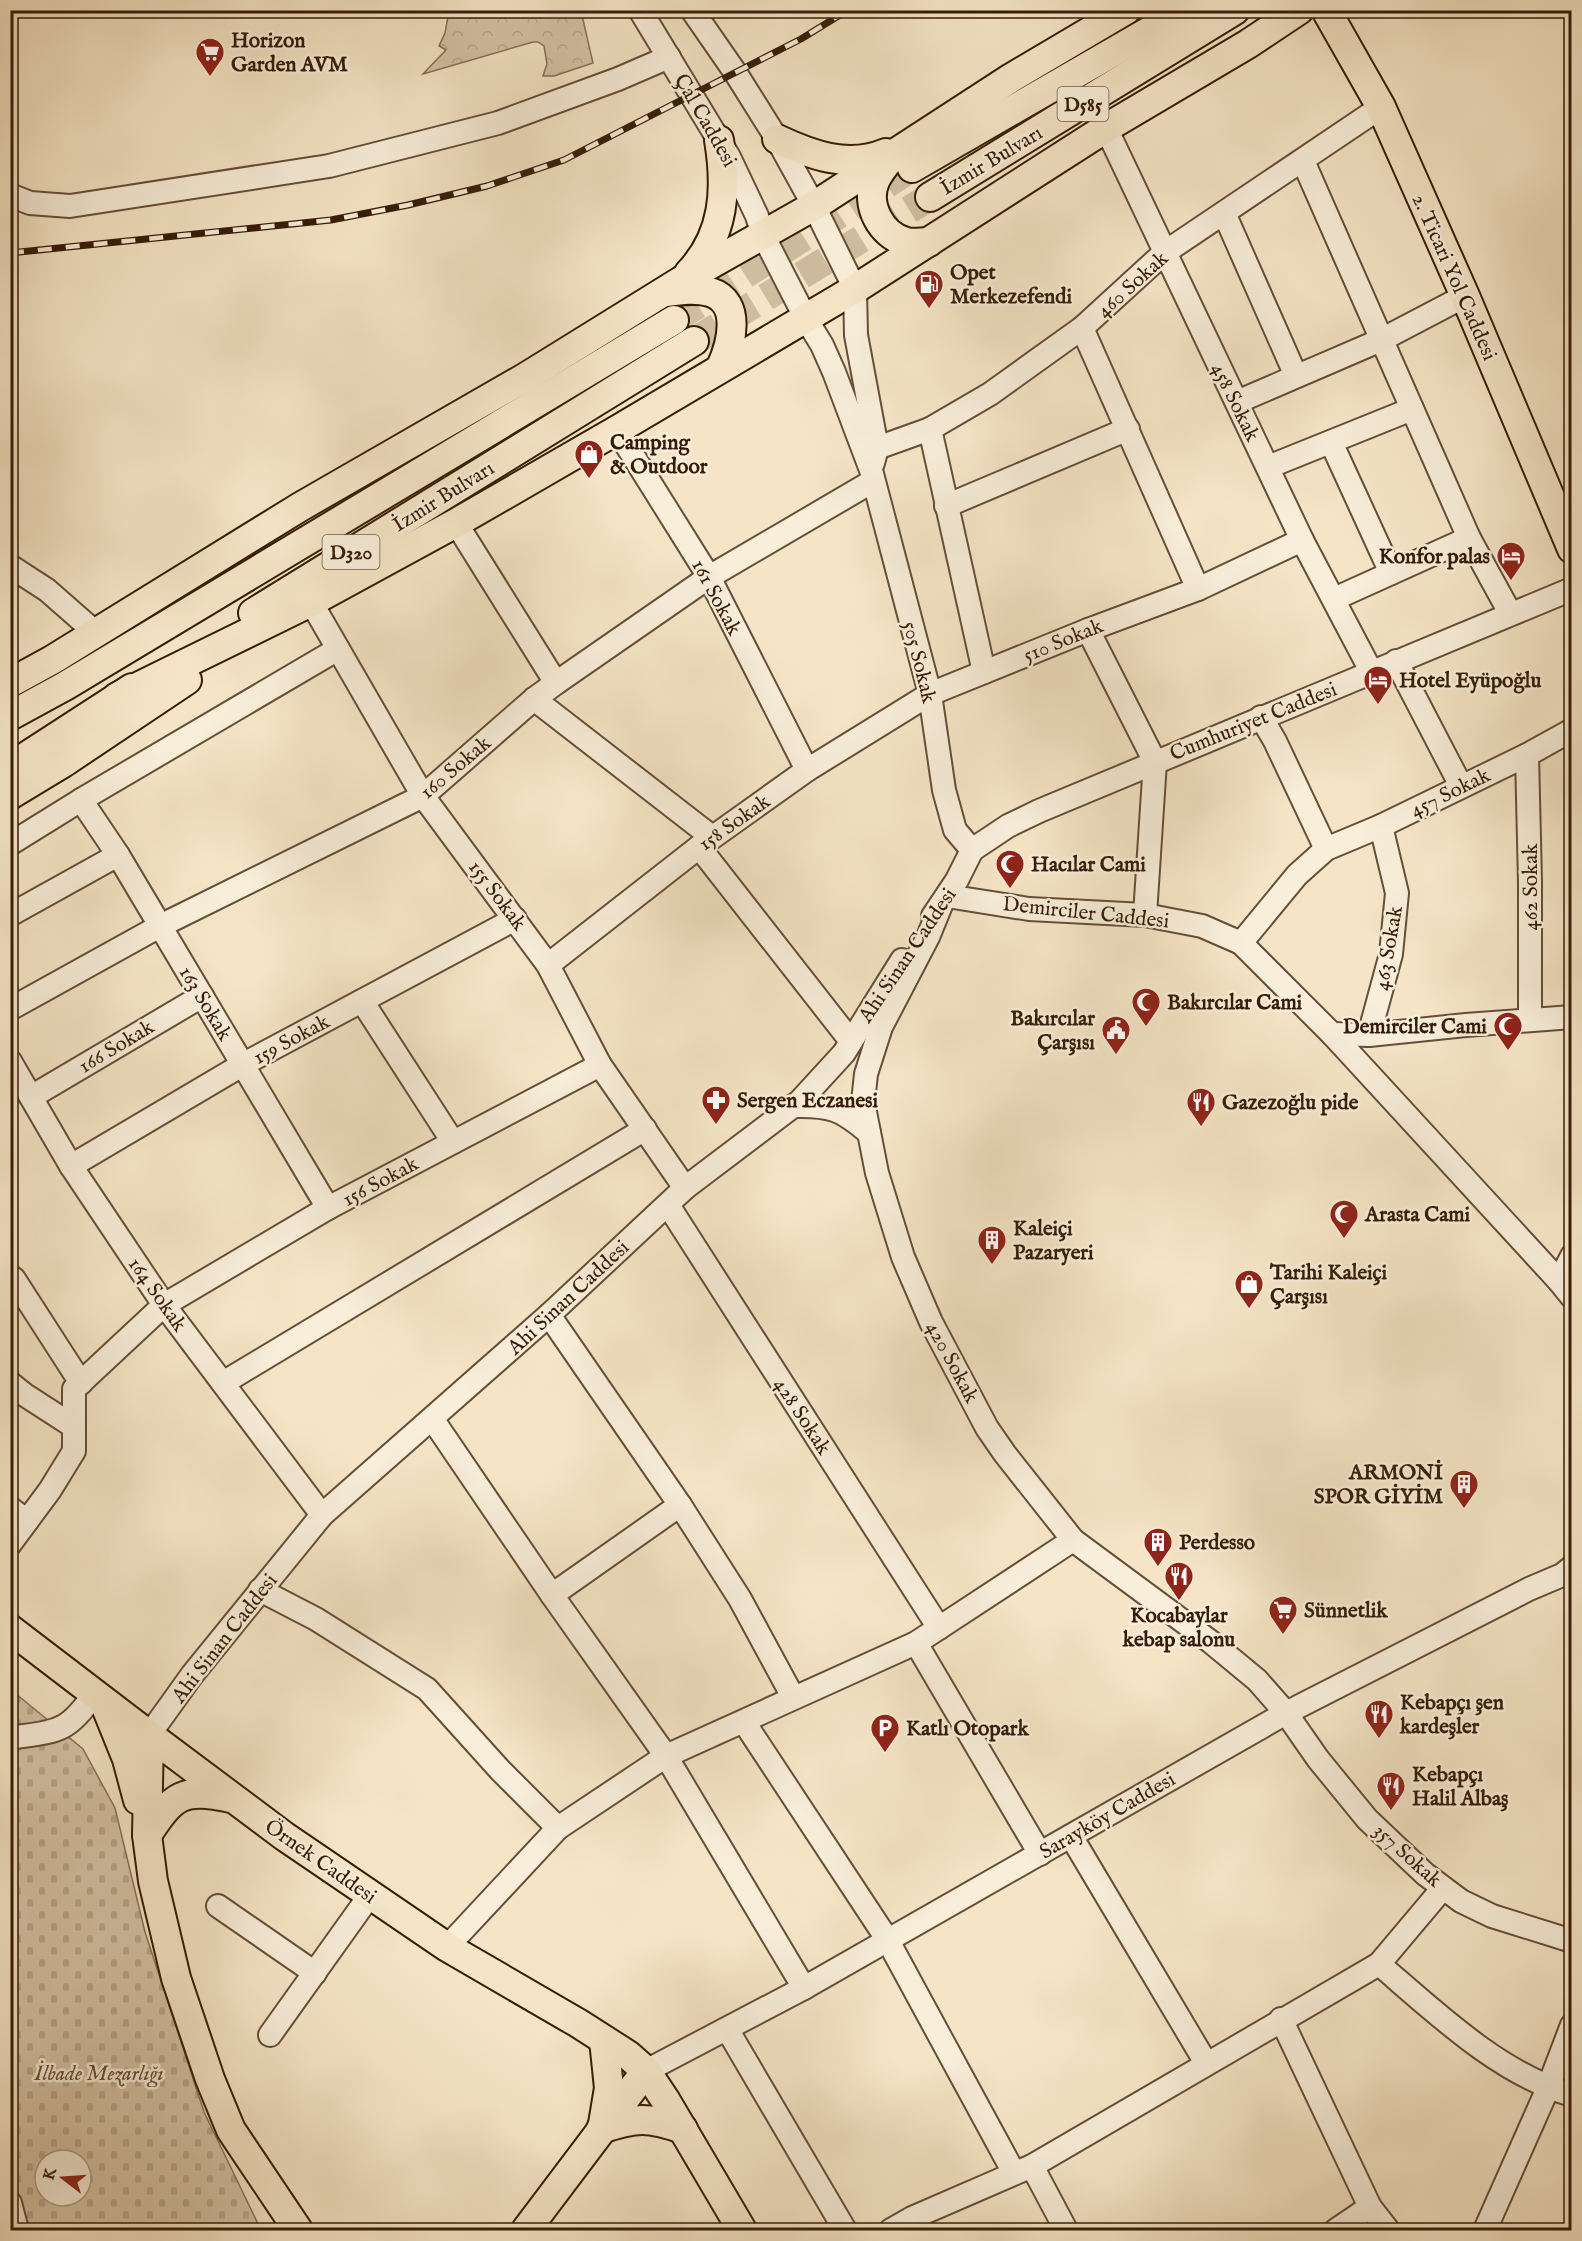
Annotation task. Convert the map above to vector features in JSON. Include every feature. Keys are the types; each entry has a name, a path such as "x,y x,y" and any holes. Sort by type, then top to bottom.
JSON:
{"main road":[{"path":"930,242 906,242 894,236 884,227 874,211 872,195 879,172 1011,78 1126,10"},
{"name":"İzmir Bulvarı","path":"904,156 1185,10"},
{"name":"İzmir Bulvarı","path":"930,197 1235,10"},
{"path":"1248,44 1274,18 1277,10"},
{"path":"117,697 276,621 456,523 617,430 855,289 1106,128 1248,44 1299,10"},
{"name":"2. Ticari Yol Caddesi","path":"1326,10 1380,107 1466,296 1572,549"},
{"path":"777,139 804,152 825,158 855,161 904,156"},
{"path":"673,286 706,252 719,221 723,183 719,140"},
{"path":"10,683 300,507 526,377 673,286 904,156"},
{"path":"673,286 715,294 724,302 730,314 732,333 721,367"},
{"name":"İzmir Bulvarı","path":"10,716 64,686 674,320"},
{"name":"İzmir Bulvarı","path":"10,767 117,697 694,340"},
{"path":"10,795 63,763 276,621"},
{"path":"64,686 91,635"},
{"name":"Örnek Caddesi","path":"10,1629 234,1799 370,1895 447,1947 604,2040 646,2071"},
{"path":"99,1697 127,1758 147,1835 153,1881 176,1978 210,2079 231,2130 298,2230"},
{"path":"147,1835 149,1735"},
{"path":"147,1835 159,1816 174,1800 187,1794 200,1793 234,1799"},
{"path":"601,2129 609,2088 604,2040"},
{"path":"526,2230 646,2071 742,2230"},
{"path":"601,2129 625,2121 645,2118 683,2129"}],"street":[{"name":"Çal Caddesi","path":"640,10 719,140 748,195 763,235 806,319"},
{"path":"692,10 777,139 814,206 855,289"},
{"path":"10,195 30,203 70,206 329,166 498,123 618,79 669,57"},
{"name":"460 Sokak","path":"874,466 930,429 990,394 1082,328 1164,253 1380,107"},
{"name":"458 Sokak","path":"1106,128 1302,540 1372,673"},
{"path":"1303,161 1469,538 1510,613"},
{"path":"1224,213 1296,376"},
{"name":"505 Sokak","path":"855,289 856,335 874,466 930,694 944,790 955,830 972,850"},
{"path":"1237,402 1381,340 1466,296"},
{"name":"505 Sokak","path":"806,319 822,345 874,466"},
{"path":"1082,328 1198,589"},
{"path":"1268,467 1412,409"},
{"path":"930,429 984,672"},
{"path":"946,506 1128,429"},
{"name":"161 Sokak","path":"617,430 709,578 807,770"},
{"path":"1331,442 1391,573"},
{"name":"160 Sokak","path":"10,1009 160,926 423,796 534,699 874,466"},
{"path":"456,523 556,683"},
{"path":"1334,599 1469,538"},
{"name":"510 Sokak","path":"930,694 1088,630 1198,589 1302,540"},
{"path":"10,566 47,590 91,635"},
{"name":"Cumhuriyet Caddesi","path":"972,850 1008,826 1031,815 1572,589"},
{"name":"155 Sokak","path":"311,602 423,796 548,964 600,1065 685,1188"},
{"path":"1088,630 1155,762 1145,915"},
{"path":"10,844 338,649"},
{"path":"1396,661 1461,786"},
{"name":"158 Sokak","path":"548,964 706,842 807,770 930,694"},
{"path":"534,699 706,842 850,1041"},
{"path":"1261,717 1326,849"},
{"name":"457 Sokak","path":"1241,943 1297,875 1326,849 1381,826 1527,755 1572,730"},
{"name":"462 Sokak","path":"1527,755 1530,1020"},
{"name":"163 Sokak","path":"81,800 118,855 328,1208"},
{"name":"463 Sokak","path":"1370,1035 1391,954 1397,893 1381,826"},
{"name":"Ahi Sinan Caddesi","path":"149,1735 192,1675 322,1515 549,1316 685,1188 794,1106 844,1053 918,935 944,901 972,850"},
{"path":"10,915 118,855"},
{"name":"Demirciler Caddesi","path":"944,901 1029,909 1145,915 1202,926 1241,943 1332,1034 1565,1289"},
{"name":"420 Sokak","path":"944,901 882,1027 866,1074 862,1102 877,1173 903,1257 931,1322 987,1428 1073,1540 1211,1642 1257,1680 1286,1713"},
{"name":"159 Sokak","path":"70,1167 242,1065 515,919"},
{"name":"166 Sokak","path":"31,1097 202,996"},
{"path":"362,1001 453,1142"},
{"path":"1332,1034 1370,1035 1572,1017"},
{"name":"164 Sokak","path":"10,1061 70,1167 164,1305 322,1515"},
{"name":"156 Sokak","path":"81,1383 164,1305 328,1208 600,1065"},
{"path":"794,1106 823,1107 841,1112 869,1133"},
{"path":"223,1383 645,1129"},
{"name":"428 Sokak","path":"668,1205 939,1628"},
{"path":"1565,1289 1572,1256"},
{"path":"10,1276 81,1383 74,1389 74,1450 19,1514 10,1544"},
{"path":"549,1316 680,1504 740,1599 793,1697"},
{"path":"10,1383 73,1426"},
{"path":"433,1420 552,1595 666,1756 804,1988"},
{"path":"552,1595 680,1504"},
{"path":"447,1947 558,1828 666,1756 916,1643 1073,1540"},
{"name":"Sarayköy Caddesi","path":"646,2071 804,1988 1286,1713 1572,1568"},
{"path":"260,1590 316,1620 427,1689 500,1770 558,1828"},
{"path":"916,1643 1040,1854"},
{"path":"10,1738 55,1731 68,1725 99,1697"},
{"name":"357 Sokak","path":"1286,1713 1318,1760 1367,1819 1425,1874 1461,1901 1492,1916 1572,1941"},
{"path":"744,1722 887,1939 1023,2169 1066,2230"},
{"path":"1071,1836 1206,2063"},
{"path":"891,2230 916,2224 1023,2169 1379,1964 1443,1888"},
{"path":"270,2035 370,1895"},
{"path":"218,1906 315,1972"},
{"path":"1379,1964 1471,2042 1548,2088 1572,2095"},
{"path":"1281,2019 1370,2207 1388,2230"},
{"path":"1485,2230 1548,2088 1572,2025"},
{"path":"727,2029 844,2230"},
{"path":"10,2203 17,2230"},
{"path":"1336,2230 1370,2207"}],"green space":[{"path":"449,11 581,11 593,63 554,76 543,76 547,64 544,46 533,42 423,74 446,50 439,46 445,33"},
{"name":"İlbade Mezarlığı","path":"10,1689 83,1749 115,1808 145,1932 204,2112 261,2230 11,2230"}],"tunnel":[{"path":"674,320 912,168"},
{"path":"694,341 930,197"}],"railway":[{"path":"10,253 331,220 487,186 564,160 801,39 848,10"}],"place":[{"name":"Horizon Garden AVM","path":"210,78"},
{"name":"Opet Merkezefendi","path":"929,310"},
{"name":"Camping & Outdoor","path":"589,480"},
{"name":"Konfor palas","path":"1511,582"},
{"name":"Hotel Eyüpoğlu","path":"1378,706"},
{"name":"Hacılar Cami","path":"1010,890"},
{"name":"Bakırcılar Cami","path":"1146,1028"},
{"name":"Demirciler Cami","path":"1508,1052"},
{"name":"Bakırcılar Çarşısı","path":"1116,1056"},
{"name":"Sergen Eczanesi","path":"716,1126"},
{"name":"Gazezoğlu pide","path":"1201,1128"},
{"name":"Arasta Cami","path":"1344,1240"},
{"name":"Kaleiçi Pazaryeri","path":"992,1266"},
{"name":"Tarihi Kaleiçi Çarşısı","path":"1249,1310"},
{"name":"ARMONİ SPOR GİYİM","path":"1464,1510"},
{"name":"Perdesso","path":"1158,1568"},
{"name":"Kocabaylar kebap salonu","path":"1179,1602"},
{"name":"Sünnetlik","path":"1283,1636"},
{"name":"Kebapçı şen kardeşler","path":"1379,1740"},
{"name":"Katlı Otopark","path":"885,1754"},
{"name":"Kebapçı Halil Albaş","path":"1391,1812"}]}
